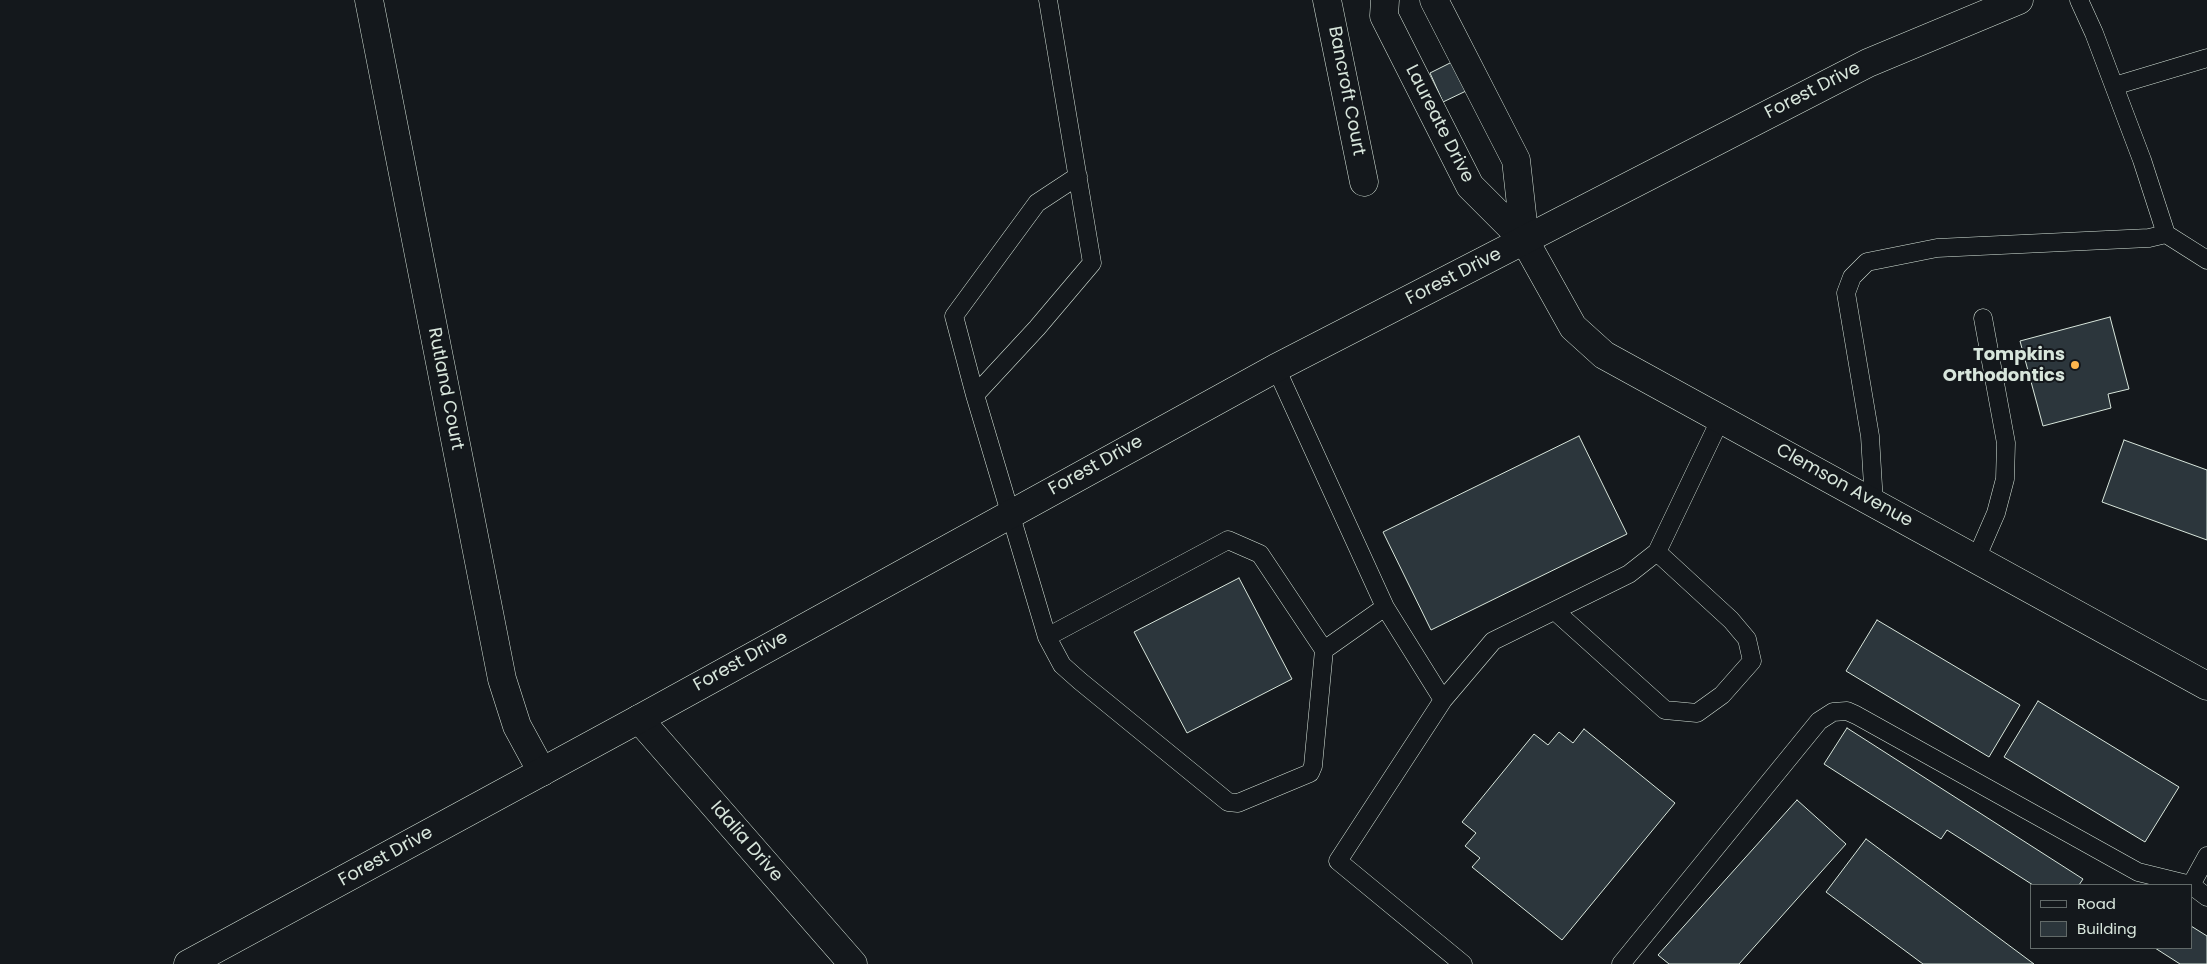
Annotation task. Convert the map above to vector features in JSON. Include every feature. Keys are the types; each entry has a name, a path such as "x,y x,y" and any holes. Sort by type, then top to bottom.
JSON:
{"street":[{"name":"Rutland Court","path":"369,0 502,679 517,726 542,772"},
{"name":"Bancroft Court","path":"1327,0 1364,182"},
{"name":"Laureate Drive","path":"1385,0 1384,16 1470,186 1525,241"},
{"path":"1434,0 1516,160 1525,241"},
{"name":"Forest Drive","path":"188,964 639,719 1011,512 1276,368 1868,63 2019,0"},
{"name":"Clemson Avenue","path":"1525,241 1573,327 1604,355 2207,686"},
{"name":"Idalia Drive","path":"639,719 853,964"}],"lane":[{"path":"975,395 1037,328 1092,263 1048,0"},
{"path":"2079,0 2114,86 2166,234 2207,260"},
{"path":"2114,86 2207,58"},
{"path":"1047,637 1228,540 1260,554 1324,650 1313,766 1310,773 1234,804 1228,802 1062,665 1047,637 975,395 954,316 1037,203 1078,176"},
{"path":"1874,503 1870,436 1846,294 1852,277 1868,262 1937,248 2149,238 2166,234"},
{"path":"1976,559 1996,513 2002,487 2006,443 1983,318"},
{"path":"1276,368 1385,607 1444,700"},
{"path":"1463,964 1338,861 1444,700 1493,641 1629,574 1658,552 1721,418"},
{"path":"1555,611 1665,710 1697,713 1722,696 1752,661 1747,639 1731,620 1658,552"},
{"path":"1324,650 1385,607"},
{"path":"1621,964 1819,721 1833,712 1847,712 1856,715 2138,872 2187,884"},
{"path":"2192,884 2207,856"},
{"path":"2192,886 2207,898"}],"building":[{"path":"1452,62 1466,91 1443,102 1430,73"},
{"name":"Tompkins Orthodontics","path":"2110,317 2129,389 2108,394 2111,408 2043,426 2020,341"},
{"path":"1579,436 1627,534 1431,630 1383,532"},
{"path":"2124,440 2207,470 2207,540 2102,502"},
{"path":"1239,578 1292,679 1187,733 1134,632"},
{"path":"1877,620 2020,705 1989,757 1846,671"},
{"path":"2038,701 2179,787 2145,842 2004,757"},
{"path":"1847,728 2083,879 2080,884 2031,884 1947,830 1941,839 1824,764"},
{"path":"1584,729 1675,803 1562,940 1472,867 1480,858 1465,846 1476,833 1462,822 1534,734 1548,745 1559,732 1573,743"},
{"path":"1797,800 1846,844 1739,964 1669,964 1658,955"},
{"path":"1866,839 2034,964 1923,964 1826,892"},
{"path":"2192,927 2207,936 2207,964 2180,964 2157,949 2192,949"}],"place":[{"name":"Tompkins Orthodontics","path":"2075,365"}]}
